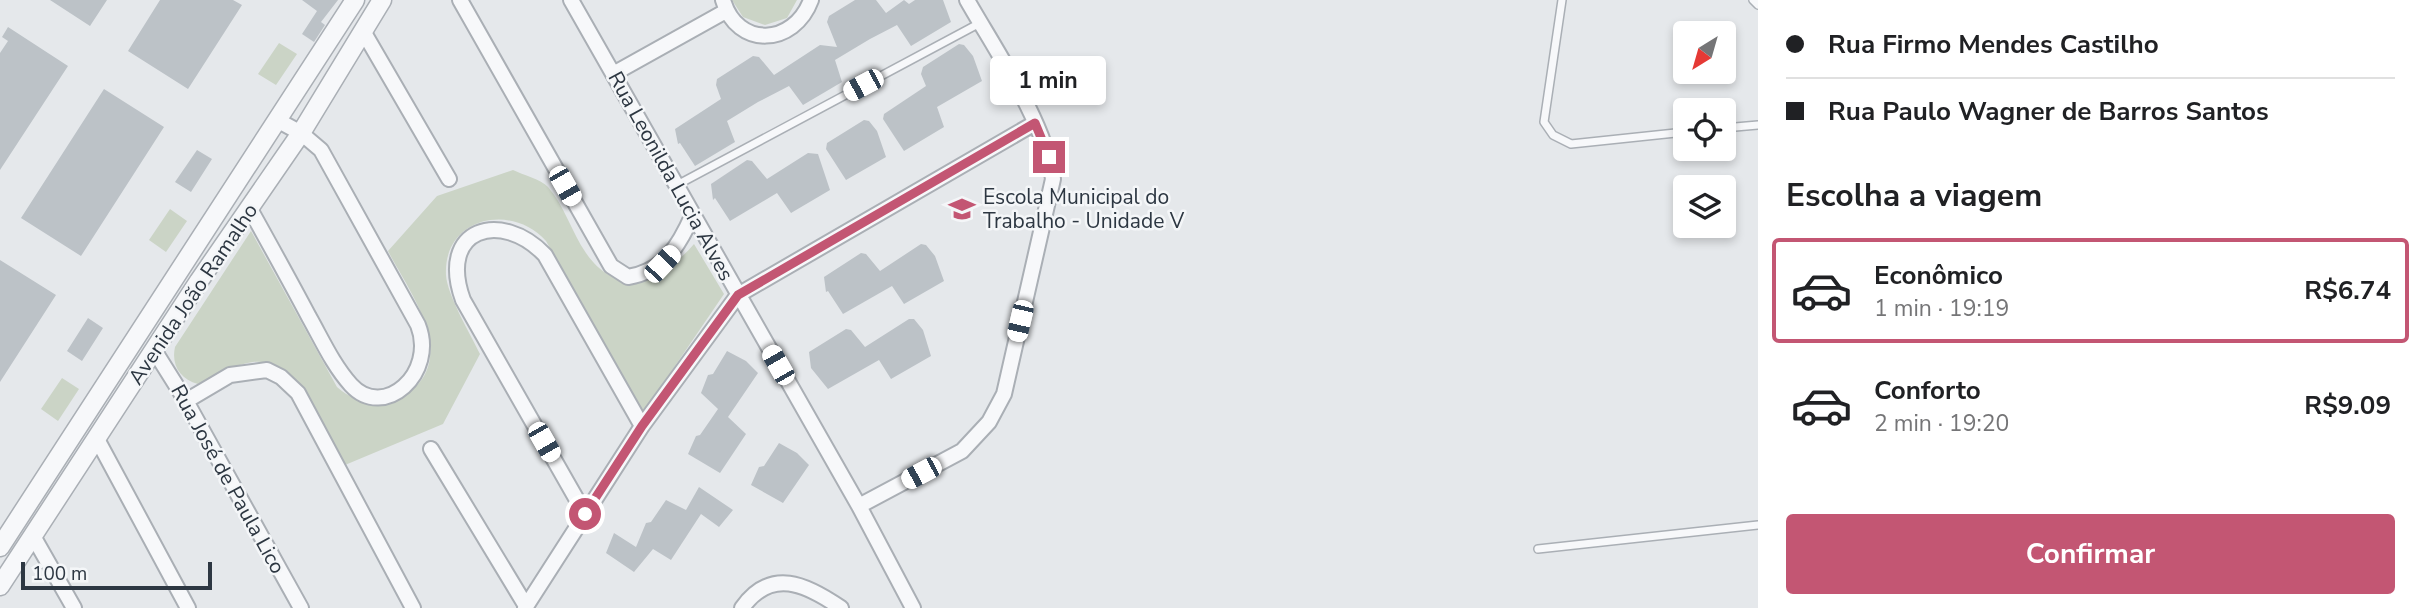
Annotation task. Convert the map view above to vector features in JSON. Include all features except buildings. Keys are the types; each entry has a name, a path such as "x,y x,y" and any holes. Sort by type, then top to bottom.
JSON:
{"street":[{"name":"Avenida João Ramalho","path":"0,547 355,0"},
{"name":"Avenida João Ramalho","path":"0,586 154,350 301,133 382,0"},
{"path":"460,0 611,267 628,277 645,274 662,264 675,250 692,214"},
{"name":"Rua Leonilda Lucia Alves","path":"571,0 859,506 913,608"},
{"path":"613,74 724,5 736,24 749,33 765,36 781,34 795,26 806,14 811,0"},
{"path":"859,506 962,451 989,422 1004,394 1053,179 1049,157 1035,123 967,0"},
{"path":"363,31 449,179"},
{"path":"250,209 335,363 352,387 369,398 378,398 391,394 411,379 419,371 423,356 424,339 418,326 321,150 301,133 277,120"},
{"path":"431,449 526,607 642,426 738,295 1035,123"},
{"path":"585,514 463,300 454,276 456,256 465,242 477,234 500,230 531,240 538,247 642,426"},
{"name":"Rua José de Paula Lico","path":"154,350 186,401 301,608"},
{"path":"186,401 230,375 267,370 282,377 298,393 413,608"},
{"path":"97,439 188,608"},
{"path":"33,536 74,608"},
{"path":"742,608 762,586 777,583 795,584 841,608"}],"lane":[{"path":"1562,0 1544,122 1553,135 1571,144 1673,133"},
{"path":"1753,0 1758,5"},
{"path":"677,185 980,23"},
{"path":"1736,127 1758,125"},
{"path":"1538,549 1758,525"}],"green space":[{"path":"732,0 797,0 787,18 765,25 743,17"},
{"path":"279,43 297,54 276,85 258,74"},
{"path":"513,170 548,187 586,253 599,268 613,277 641,280 655,275 669,267 694,244 724,294 643,413 546,241 532,229 515,222 498,220 482,222 467,229 455,240 448,256 446,275 450,293 480,354 443,424 345,465 309,399 284,371 269,363 246,363 198,384 186,379 178,370 174,360 175,347 251,231 337,387 356,399 370,402 392,401 403,396 419,383 428,368 430,352 423,317 388,251 437,196"},
{"path":"170,209 187,221 166,252 149,240"},
{"path":"62,378 79,389 58,421 41,409"}],"place":[{"name":"Escola Municipal do Trabalho - Unidade V","path":"962,209"}],"route":[{"path":"585,514 642,426 738,295 1035,123 1049,157"}]}
